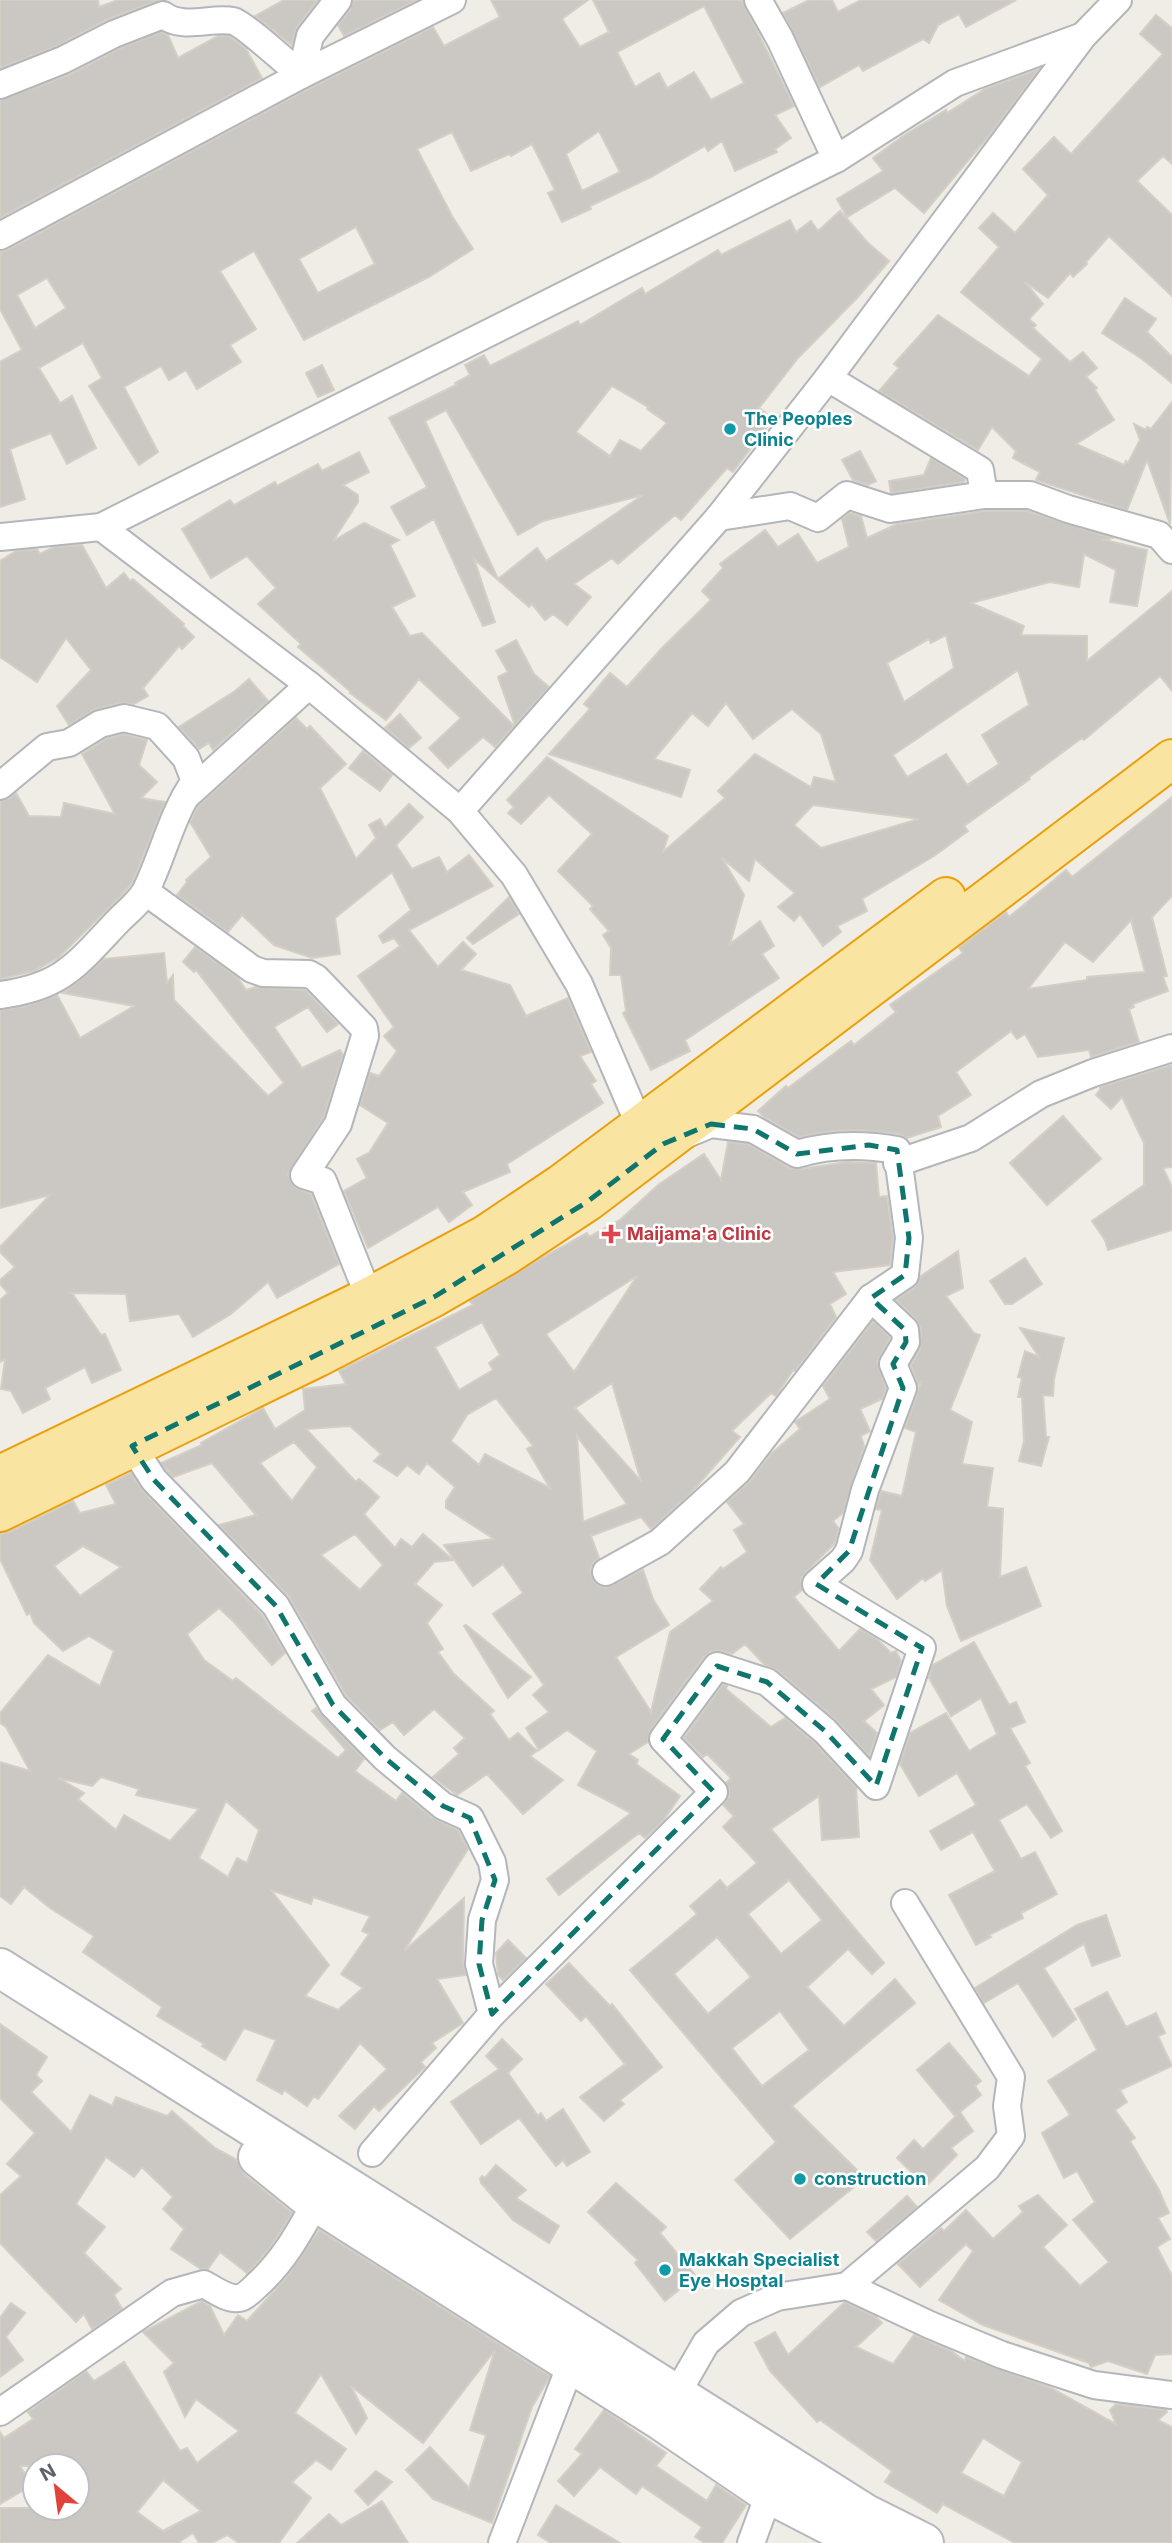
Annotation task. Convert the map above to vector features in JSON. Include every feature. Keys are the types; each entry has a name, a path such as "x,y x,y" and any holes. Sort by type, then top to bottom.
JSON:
{"highway":[{"path":"0,1512 316,1358 508,1255 587,1202 651,1134 1172,729"},
{"path":"0,1475 369,1297 485,1235 561,1184 651,1134 1172,758"}],"main road":[{"path":"0,1968 866,2514 924,2543"},
{"path":"0,1998 252,2153 316,2202 660,2420 769,2494 864,2543"}],"street":[{"path":"301,75 310,36 338,0"},
{"path":"0,236 301,75 452,0"},
{"path":"758,0 780,39 836,159"},
{"path":"460,811 719,517 828,378 1083,36 1118,0"},
{"path":"0,85 163,15 170,20 186,22 235,21 301,75"},
{"path":"0,537 102,527 836,159 955,83 1083,36"},
{"path":"828,378 979,470 984,495"},
{"path":"719,517 790,506 818,518 847,495 890,509 984,495 1030,495 1068,509 1159,535 1172,550"},
{"path":"102,527 309,685 460,811 514,875 579,984 651,1134 710,1124 753,1129 797,1154 820,1147 869,1145 897,1150 909,1238 905,1275 872,1298 737,1472 660,1542 606,1572"},
{"path":"181,801 309,685"},
{"path":"0,786 47,747 69,743 100,724 124,718 157,726 186,758 195,781 181,801 146,892 61,978 24,992 0,995"},
{"path":"146,892 252,969 263,973 309,974 316,978 364,1028 365,1036 338,1124 304,1175 323,1181 369,1297"},
{"path":"897,1163 971,1139 1041,1094 1093,1073 1172,1048"},
{"path":"372,2153 492,2014 714,1792 663,1739 717,1665 766,1682 825,1731 876,1786 922,1647 816,1584 843,1560 849,1551 865,1490 903,1388 893,1364 906,1342 905,1330 872,1298"},
{"path":"132,1446 154,1480 276,1606 333,1705 385,1758 443,1806 470,1818 492,1863 495,1880 482,1920 479,1964 492,2014"},
{"path":"676,2395 706,2343 741,2313 777,2297 847,2286 987,2168 1011,2136 1007,2106 1011,2077 905,1903"},
{"path":"0,2412 172,2293 204,2284 239,2299 275,2269 316,2202"},
{"path":"847,2286 1002,2355 1094,2385 1172,2395"},
{"path":"502,2543 571,2364"},
{"path":"751,2543 769,2494"}],"highlighted area":[{"path":"711,1124 753,1129 797,1154 869,1145 897,1150 909,1238 905,1275 871,1298 905,1330 906,1342 893,1364 903,1388 849,1551 816,1584 922,1648 876,1786 825,1731 767,1682 717,1666 663,1739 714,1792 492,2014 479,1964 482,1920 495,1880 470,1818 443,1806 385,1758 333,1705 276,1606 154,1480 132,1446 434,1297 587,1202 663,1144"}],"building":[{"path":"0,0 98,0 99,7 118,0 159,0 108,19 57,46 0,68"},
{"path":"284,0 318,0 297,27 292,45 255,16"},
{"path":"353,0 417,0 344,36 338,25 350,10"},
{"path":"491,0 588,0 562,19 580,47 609,32 593,0 742,0 794,106 775,115 791,138 775,149 777,152 735,171 722,141 708,151 705,146 651,177 590,206 591,209 562,222 548,193 555,190 532,144 511,156 509,154 471,171 452,132 417,149 452,216 473,249 429,277 304,340 254,251 220,271 256,329 230,345 241,362 197,389 186,370 169,380 161,366 124,387 158,452 139,465 89,386 102,378 83,343 39,368 60,403 72,396 96,448 67,464 51,433 10,449 25,499 0,507 0,362 22,350 0,309 0,252 308,89 433,27 444,46 500,17","holes":["704,6 744,83 711,100 694,72 667,88 659,73 635,87 617,52","599,131 620,172 582,191 566,154","356,227 375,264 318,293 299,259","47,278 66,308 35,328 17,295"]},
{"path":"809,0 832,0 838,12 861,0 1016,0 966,27 959,14 938,25 929,43 923,39 863,71 859,65 820,87 783,13"},
{"path":"1156,15 1172,28 1172,164 1163,156 1137,181 1172,215 1172,296 1109,236 1087,264 1073,277 1070,273 1048,298 1025,282 1043,304 1029,319 1036,325 1033,328 1070,362 1083,352 1097,368 1086,377 1097,388 1095,390 1114,420 1076,444 1124,465 1126,461 1128,463 1140,440 1134,424 1146,430 1147,427 1151,429 1172,402 1170,524 1147,460 1127,510 1036,480 1040,472 1013,458 1016,451 992,427 978,450 879,391 899,368 894,364 938,315 1029,376 1042,359 961,292 999,247 979,228 993,213 1015,233 1048,195 1023,169 1054,137 1071,154 1163,54 1140,34"},
{"path":"162,32 168,35 178,58 218,36 229,36 246,49 262,78 0,218 0,100 69,75 120,48"},
{"path":"1039,69 988,137 924,213 895,188 847,217 837,199 883,171 873,158 903,136 985,89"},
{"path":"840,211 868,243 889,261 798,358 759,408 773,419 733,472 727,468 681,520 675,515 618,564 612,558 574,584 591,597 567,625 553,614 545,620 532,604 529,607 474,559 495,622 483,626 434,519 407,535 391,507 427,487 389,418 456,385 455,383 470,375 465,365 484,355 490,366 578,321 580,325 642,288 645,294 718,250 721,255 790,220 796,232 811,221 818,231","holes":["612,386 648,407 647,409 667,423 641,451 620,440 610,456 576,432","446,410 518,535 543,521 643,495 546,561 537,548 498,579 425,421"]},
{"path":"1125,298 1156,319 1147,332 1172,357 1172,383 1102,333"},
{"path":"322,365 334,390 318,397 306,373"},
{"path":"860,451 876,481 868,485 853,480 842,460"},
{"path":"359,452 369,472 343,485 358,495 358,502 333,541 364,523 399,540 390,545 415,596 392,607 410,636 422,633 514,726 495,747 483,737 448,768 429,748 461,718 419,679 386,720 350,693 298,647 301,644 258,604 276,588 247,556 211,578 182,529 230,500 234,505 275,482 277,486 318,464 322,471"},
{"path":"931,458 965,479 964,482 891,493 889,481 924,475"},
{"path":"985,511 1027,511 1112,538 1105,540 1147,550 1137,606 1110,602 1116,570 1084,554 1079,587 1050,582 971,603 1024,626 1021,635 1087,636 1087,661 1172,591 1172,691 1160,676 1084,740 1082,738 964,826 968,831 934,856 862,899 867,911 837,926 841,932 823,946 800,914 794,921 778,907 795,893 755,859 749,881 722,858 744,895 730,944 760,921 774,946 762,954 779,978 685,1040 690,1051 651,1070 623,1013 626,1011 621,975 610,975 611,948 603,935 609,931 590,909 593,906 558,871 592,834 549,795 521,824 508,813 514,807 507,800 547,757 668,836 663,852 725,798 718,791 755,754 811,787 814,777 836,782 821,734 792,709 753,739 726,703 708,726 692,713 654,759 690,770 681,797 549,754 590,709 584,704 610,673 627,687 711,600 702,591 723,568 720,564 765,530 778,547 798,534 817,563 849,547 842,519 850,513 861,516 867,538 897,524","holes":["946,635 954,668 904,702 887,663 929,639 931,643","1018,670 1029,705 982,735 999,764 967,785 946,754 907,777 893,755","813,805 919,819 821,848 794,825"]},
{"path":"82,545 106,588 124,573 130,581 133,579 184,624 194,637 182,649 179,646 143,688 148,696 134,704 120,703 96,709 69,725 57,706 91,670 66,638 37,682 0,657 0,561 16,551 37,549 40,554 54,547"},
{"path":"516,640 534,674 549,687 515,725 498,677 508,672 496,651"},
{"path":"249,679 268,701 213,750 209,743 199,749 179,727"},
{"path":"400,714 421,738 409,748 385,728"},
{"path":"296,718 307,729 310,726 346,764 320,788 356,859 376,838 369,825 380,819 385,828 409,804 423,817 396,845 412,869 439,857 447,872 469,855 493,886 409,930 438,967 463,942 476,954 461,970 510,985 526,1016 568,998 591,1052 580,1056 596,1081 591,1084 603,1103 507,1164 510,1172 463,1192 472,1205 449,1222 438,1207 368,1248 344,1191 367,1178 357,1159 369,1153 388,1123 360,1105 370,1073 379,1076 397,1051 384,1036 394,1027 358,976 400,946 394,938 383,943 379,936 411,910 392,872 335,918 340,954 312,958 274,945 242,915 228,932 177,895 186,880 211,857 190,822 198,806"},
{"path":"124,734 147,740 139,765 157,782 141,798 165,802 133,881 58,958 34,971 0,979 0,801 16,793 29,816 61,817 64,803 115,814 82,754 106,739"},
{"path":"363,751 392,775 380,791 349,768"},
{"path":"1172,797 1172,896 1152,917 1167,976 1163,977 1168,991 1133,1004 1134,1007 1129,1009 1139,1042 1091,1057 1089,1050 1038,1057 1025,1034 1017,1039 1011,1031 956,1072 971,1095 938,1116 941,1127 907,1138 899,1134 859,1130 832,1131 799,1137 758,1111 786,1086 788,1088 851,1041 854,1045 896,1012 890,1005 963,953 959,948 1006,912 1009,917 1066,870 1072,877","holes":["1131,920 1145,972 1087,977 1087,980 1028,989 1065,942 1093,962"]},
{"path":"509,897 519,914 473,944 467,938"},
{"path":"195,947 237,977 246,990 256,987 305,990 338,1024 327,1032 308,1007 274,1027 302,1068 340,1050 343,1055 324,1117 288,1174 294,1187 311,1194 339,1264 277,1298 268,1282 231,1314 193,1337 179,1314 130,1321 126,1294 72,1293 101,1335 105,1334 121,1370 92,1383 85,1367 45,1388 50,1399 23,1413 11,1391 1,1389 5,1359 0,1362 0,1300 8,1293 0,1280 15,1267 0,1252 0,1247 50,1195 0,1208 0,1010 26,1006 57,995 80,1038 134,1006 63,993 104,959 164,953 167,983 173,975 174,1000 268,1096 284,1083 196,970 194,972 183,962"},
{"path":"1172,1065 1172,1167 1163,1168 1172,1187 1172,1230 1108,1250 1105,1240 1092,1221 1144,1185 1144,1143 1122,1097 1111,1109 1096,1095 1100,1087"},
{"path":"1063,1116 1101,1159 1047,1205 1010,1163"},
{"path":"728,1142 748,1144 790,1168 801,1169 847,1162 876,1163 879,1197 887,1196 893,1238 890,1265 833,1272 846,1294 830,1304 836,1317 795,1371 793,1370 776,1396 771,1393 732,1431 740,1437 690,1494 651,1529 641,1517 591,1536 599,1558 590,1571 593,1580 606,1588 643,1570 653,1599 669,1625 616,1657 651,1712 670,1632 713,1601 700,1589 721,1567 723,1569 747,1552 734,1530 744,1524 727,1502 749,1482 771,1454 800,1429 795,1422 830,1399 823,1386 873,1321 890,1337 877,1362 886,1388 882,1399 860,1409 870,1431 861,1436 864,1446 843,1513 833,1521 839,1529 834,1544 805,1573 801,1579 802,1590 794,1597 839,1651 860,1629 877,1639 891,1653 896,1651 901,1661 896,1677 871,1689 884,1705 864,1721 877,1733 869,1756 835,1719 777,1670 765,1665 745,1644 732,1654 711,1651 650,1730 648,1742 629,1754 638,1760 636,1764 680,1796 663,1821 645,1838 639,1833 559,1895 547,1879 631,1813 578,1785 597,1751 567,1730 539,1750 526,1728 549,1712 533,1695 544,1685 493,1614 523,1593 503,1564 473,1586 444,1545 494,1539 446,1508 446,1501 455,1487 427,1463 419,1474 407,1465 397,1476 374,1461 381,1454 350,1426 306,1429 356,1482 359,1479 379,1497 364,1514 395,1548 401,1539 412,1547 423,1534 453,1560 434,1562 415,1584 442,1605 427,1623 443,1649 438,1652 454,1674 494,1711 490,1714 509,1740 518,1733 537,1751 530,1756 563,1780 523,1814 487,1774 457,1795 433,1777 459,1754 454,1748 465,1738 434,1709 404,1735 393,1722 380,1730 346,1695 288,1595 219,1525 256,1515 212,1463 173,1477 161,1463 202,1445 201,1443 263,1408 275,1429 305,1410 303,1389 346,1384 339,1371 473,1305 470,1301 549,1254 587,1233 589,1237 620,1220 658,1185 704,1154 721,1180","holes":["637,1276 574,1372 546,1334","482,1322 500,1355 489,1363 493,1370 459,1390 435,1347","612,1383 641,1481 575,1408","496,1398 533,1446 527,1449 550,1488 485,1454 479,1465 451,1441 467,1415","577,1436 627,1504 583,1522","294,1442 317,1467 292,1501 260,1463","355,1534 383,1565 360,1590 321,1555"]},
{"path":"958,1251 963,1288 946,1296 974,1333 980,1335 950,1410 972,1422 962,1464 993,1468 987,1507 1003,1509 1000,1577 1026,1567 1041,1606 961,1641 947,1606 942,1570 925,1581 923,1578 897,1599 870,1560 882,1510 876,1509 881,1491 902,1496 916,1432 905,1428 921,1382 918,1384 911,1365 920,1349 921,1329 916,1319 896,1300 914,1288 921,1276"},
{"path":"1025,1258 1042,1284 1012,1304 1005,1304 990,1281"},
{"path":"1020,1328 1064,1338 1054,1379 1053,1396 1043,1395 1046,1437 1049,1437 1041,1466 1019,1461 1024,1441 1022,1397 1018,1397 1022,1378 1018,1377 1025,1351 1039,1357"},
{"path":"131,1473 143,1491 263,1616 285,1653 272,1665 219,1608 187,1634 204,1660 233,1681 236,1678 338,1758 346,1750 312,1711 316,1708 364,1759 355,1771 396,1801 402,1793 433,1818 458,1830 468,1849 404,1951 464,1898 463,1963 466,1975 437,1979 463,2023 432,2043 436,2048 421,2062 425,2067 379,2111 374,2106 355,2129 339,2116 387,2069 360,2043 318,2099 314,2096 307,2106 284,2090 282,2094 257,2080 276,2040 244,2028 225,2060 157,2016 162,2007 83,1952 94,1936 50,1908 24,1887 11,1904 0,1896 0,1762 30,1771 6,1727 0,1723 0,1713 48,1655 100,1686 114,1651 89,1636 63,1651 34,1623 30,1613 27,1615 0,1559 0,1534 10,1532 73,1501 80,1513 116,1504 106,1485","holes":["83,1546 121,1567 80,1596 54,1566","101,1777 139,1789 136,1795 199,1809 170,1841 124,1815 116,1830 78,1799 84,1793 58,1778 92,1786","226,1801 259,1830 247,1863 237,1858 228,1877 199,1858","271,1890 311,1904 313,1897 370,1916 362,1931 369,1934 341,1974 363,1988 338,2010 305,1996 329,1965"]},
{"path":"464,1626 531,1677 508,1698"},
{"path":"974,1642 1009,1705 1016,1702 1025,1722 1010,1728 1030,1763 1025,1766 1062,1831 1051,1838 1027,1804 999,1820 1021,1859 1035,1852 1057,1894 1021,1913 1023,1918 989,1935 991,1937 976,1945 949,1895 995,1871 973,1832 941,1850 930,1831 976,1805 957,1773 919,1796 900,1764 910,1733 946,1713 969,1751 999,1733 997,1734 981,1698 951,1716 929,1678 933,1665"},
{"path":"723,1684 771,1727 785,1718 814,1742 856,1787 859,1837 822,1840 819,1796 771,1829 884,1963 872,1974 848,1949 807,1987 844,2026 895,1979 915,2003 792,2106 865,2178 790,2239 735,2180 776,2142 630,1970 697,1914 690,1906 720,1880 727,1888 757,1863 723,1827 734,1816 723,1805 729,1797 726,1783 731,1778 707,1754 703,1757 684,1738","holes":["789,1880 822,1920 781,1954 748,1914","717,1937 751,1977 708,2014 674,1974","780,2011 809,2050 762,2086 732,2048"]},
{"path":"1106,1915 1120,1956 1092,1966 1084,1944 1044,1968 1076,2019 1053,2037 1018,1983 984,2003 975,1988 1077,1925"},
{"path":"508,1940 526,1958 503,1980 498,1975 496,1953"},
{"path":"569,1963 610,2006 612,2004 662,2067 620,2100 624,2104 604,2121 580,2097 625,2064 586,2016 581,2021 546,1984"},
{"path":"1107,1992 1126,2027 1156,2013 1165,2033 1158,2036 1172,2066 1120,2090 1127,2102 1115,2110 1135,2138 1130,2141 1159,2190 1169,2213 1158,2218 1170,2239 1157,2247 1172,2276 1172,2354 1155,2355 1147,2374 1108,2361 1091,2367 1089,2363 983,2325 939,2300 973,2251 966,2244 920,2287 898,2264 941,2228 944,2231 966,2210 993,2239 1023,2212 1019,2206 1038,2195 1067,2225 1043,2247 1080,2286 1109,2262 1073,2220 1095,2202 1077,2171 1064,2178 1042,2133 1070,2115 1048,2081 1097,2050 1075,2009"},
{"path":"0,2024 47,2057 36,2075 42,2081 31,2092 71,2132 90,2095 112,2106 116,2097 167,2116 172,2111 215,2148 237,2160 244,2174 292,2213 270,2248 254,2266 247,2273 220,2252 208,2269 201,2269 171,2249 184,2229 163,2209 173,2197 142,2167 134,2177 106,2157 76,2204 105,2227 84,2253 121,2289 114,2295 122,2309 92,2329 84,2314 76,2322 0,2243 0,2195 21,2176 7,2164 35,2133 0,2098"},
{"path":"502,2039 522,2059 508,2073 538,2116 541,2113 546,2121 563,2109 590,2152 567,2166 563,2160 556,2166 519,2118 481,2144 451,2102 499,2069 486,2056"},
{"path":"949,2043 981,2081 975,2086 981,2095 960,2112 973,2131 951,2148 957,2155 926,2186 897,2158 914,2140 923,2149 958,2114 955,2116 917,2070"},
{"path":"496,2165 526,2190 516,2198 559,2226 549,2243 513,2220 481,2183 482,2176 485,2178"},
{"path":"616,2183 666,2227 660,2233 696,2276 665,2301 635,2263 638,2260 588,2212"},
{"path":"907,2196 917,2207 876,2241 867,2232"},
{"path":"319,2230 550,2376 532,2407 492,2523 433,2499 406,2470 430,2447 469,2488 486,2435 470,2430 495,2350 423,2443 351,2386 367,2418 356,2434 321,2374 295,2413 346,2449 331,2470 316,2460 292,2482 311,2498 279,2543 239,2543 227,2535 212,2543 199,2543 193,2533 179,2542 181,2543 0,2543 0,2508 21,2508 21,2522 91,2522 91,2452 21,2452 21,2492 0,2504 0,2432 4,2438 33,2419 28,2412 86,2371 94,2381 124,2362 180,2451 187,2448 197,2463 239,2431 196,2399 185,2417 164,2372 174,2363 143,2332 202,2301 210,2306 224,2335 238,2315 247,2321 286,2278","holes":["163,2480 201,2511 163,2531 137,2512"]},
{"path":"845,2302 876,2317 882,2323 856,2347 893,2364 914,2335 951,2351 965,2361 966,2357 1051,2388 1116,2424 1110,2410 1116,2404 1166,2410 1158,2420 1172,2427 1172,2543 1015,2543 943,2504 937,2513 885,2482 892,2471 820,2420 817,2422 770,2371 755,2343 775,2332 788,2355","holes":["983,2438 1022,2462 1004,2496 961,2473"]},
{"path":"11,2303 25,2313 6,2337 23,2360 0,2377 0,2318"},
{"path":"604,2410 666,2453 656,2466 707,2501 716,2485 746,2505 722,2543 705,2543 695,2537 702,2527 642,2486 636,2494 600,2467 574,2496 558,2481 582,2454 575,2449"},
{"path":"376,2471 392,2482 368,2505 355,2491"},
{"path":"382,2501 408,2543 297,2543 329,2514 341,2525"},
{"path":"556,2505 620,2543 551,2543 538,2535"}],"place":[{"name":"The Peoples Clinic","path":"730,429"},
{"name":"Maijama'a Clinic","path":"611,1234"},
{"name":"construction","path":"800,2179"},
{"name":"Makkah Specialist Eye Hosptal","path":"665,2270"}]}
